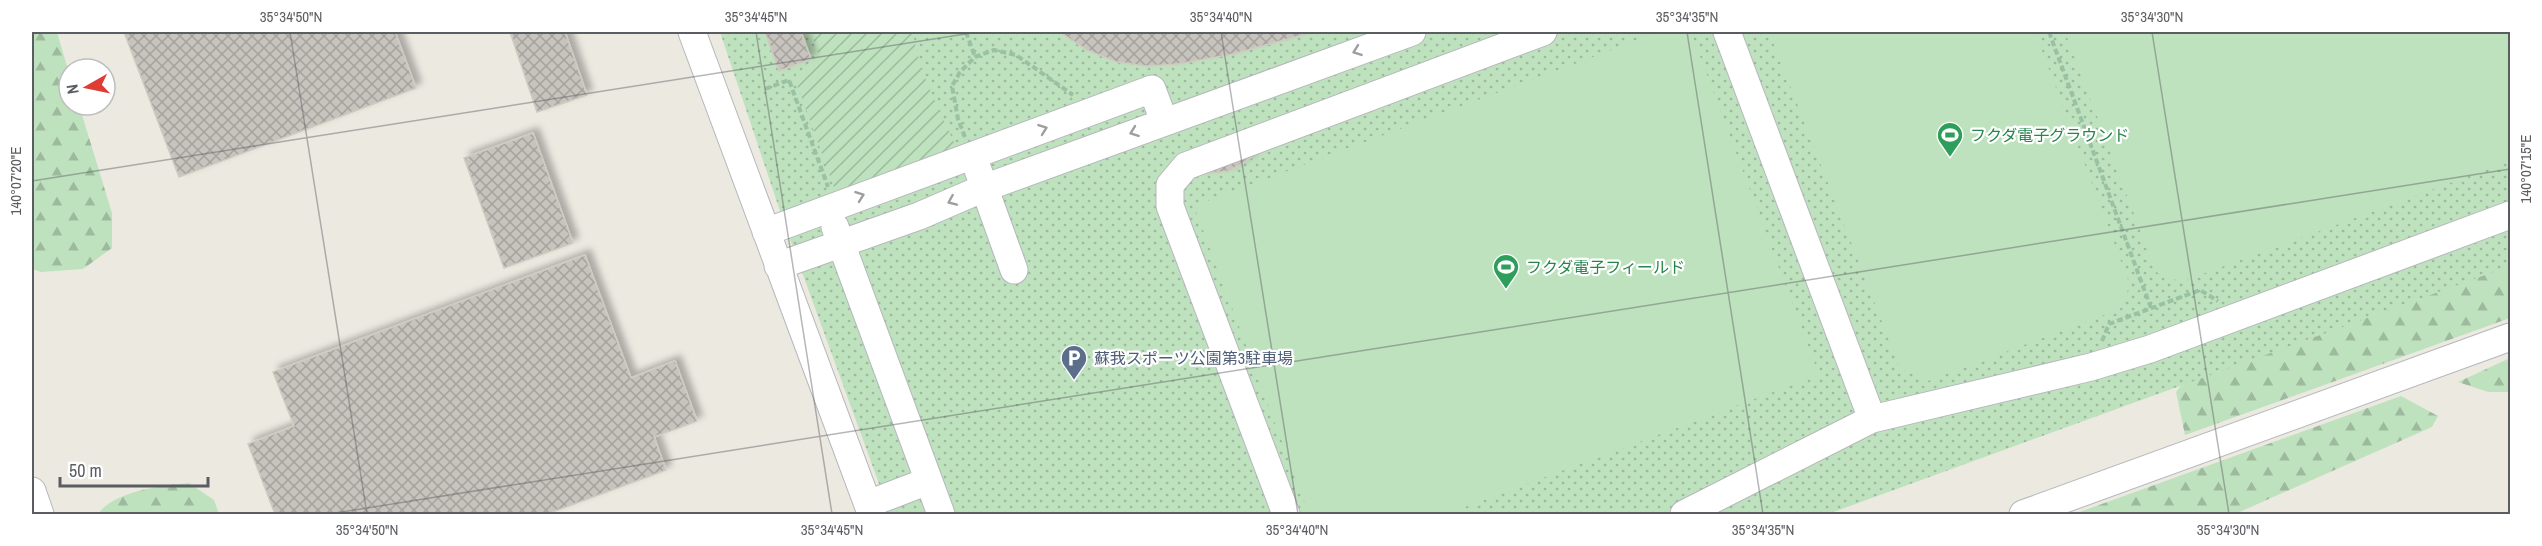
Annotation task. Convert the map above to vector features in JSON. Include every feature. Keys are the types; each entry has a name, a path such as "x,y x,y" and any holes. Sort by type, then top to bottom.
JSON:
{"street":[{"path":"692,32 869,508 928,481"},
{"path":"778,266 919,216 984,188 1164,121 1412,32"},
{"path":"1286,514 1170,206 1170,185 1186,166 1543,32"},
{"path":"1728,32 1872,419"},
{"path":"766,232 1152,89 1164,121"},
{"path":"972,156 1014,270"},
{"path":"902,181 919,216"},
{"path":"831,208 841,243 941,514"},
{"path":"1684,514 1872,419 2091,367 2243,316 2511,215"},
{"path":"2023,514 2511,337"},
{"path":"32,491 40,514"}],"path":[{"path":"966,32 975,57"},
{"path":"2049,32 2151,308"},
{"path":"972,156 958,119 952,86 960,72 975,57 994,50 1016,55 1072,95 1101,108"},
{"path":"765,89 789,80 831,208"},
{"path":"2091,367 2109,324 2200,290 2243,316"}],"green space":[{"path":"32,32 57,32 64,57 57,57 57,117 83,117 112,213 112,248 83,269 41,272 32,269"},
{"path":"720,32 2510,32 2510,266 1828,514 890,514 783,220"},
{"path":"811,32 913,32 926,81 961,159 840,204 794,76 807,71 805,65 820,59"},
{"name":"フクダ電子フィールド","path":"1660,32 1691,32 1819,375 1446,514 1309,514 1194,206"},
{"name":"フクダ電子グラウンド","path":"1769,32 2035,32 2130,285 2120,309 1928,381 1900,368"},
{"name":"フクダ電子グラウンド","path":"2065,32 2510,32 2510,161 2181,282 2156,272"},
{"path":"2510,263 2510,318 2185,435 2176,392 2185,380"},
{"path":"2510,358 2510,392 2488,392 2458,382"},
{"path":"2401,396 2438,416 2432,427 2235,514 2074,514"},
{"path":"189,483 214,500 219,514 98,514 105,506 127,495 166,485"}],"building":[{"path":"124,32 395,32 416,88 179,177"},
{"path":"510,32 565,32 587,95 537,112"},
{"path":"765,32 801,32 811,59 779,71"},
{"path":"1060,32 1313,32 1233,54 1178,64 1147,66 1117,62 1087,50"},
{"path":"533,133 573,243 504,268 464,158"},
{"path":"1246,147 1251,158 1229,171 1201,174"},
{"path":"585,255 631,378 675,361 697,421 654,437 666,470 547,514 275,514 248,444 294,426 273,372"}],"place":[{"name":"フクダ電子グラウンド","path":"1950,158"},
{"name":"フクダ電子フィールド","path":"1506,290"},
{"name":"蘇我スポーツ公園第3駐車場","path":"1074,381"}]}
